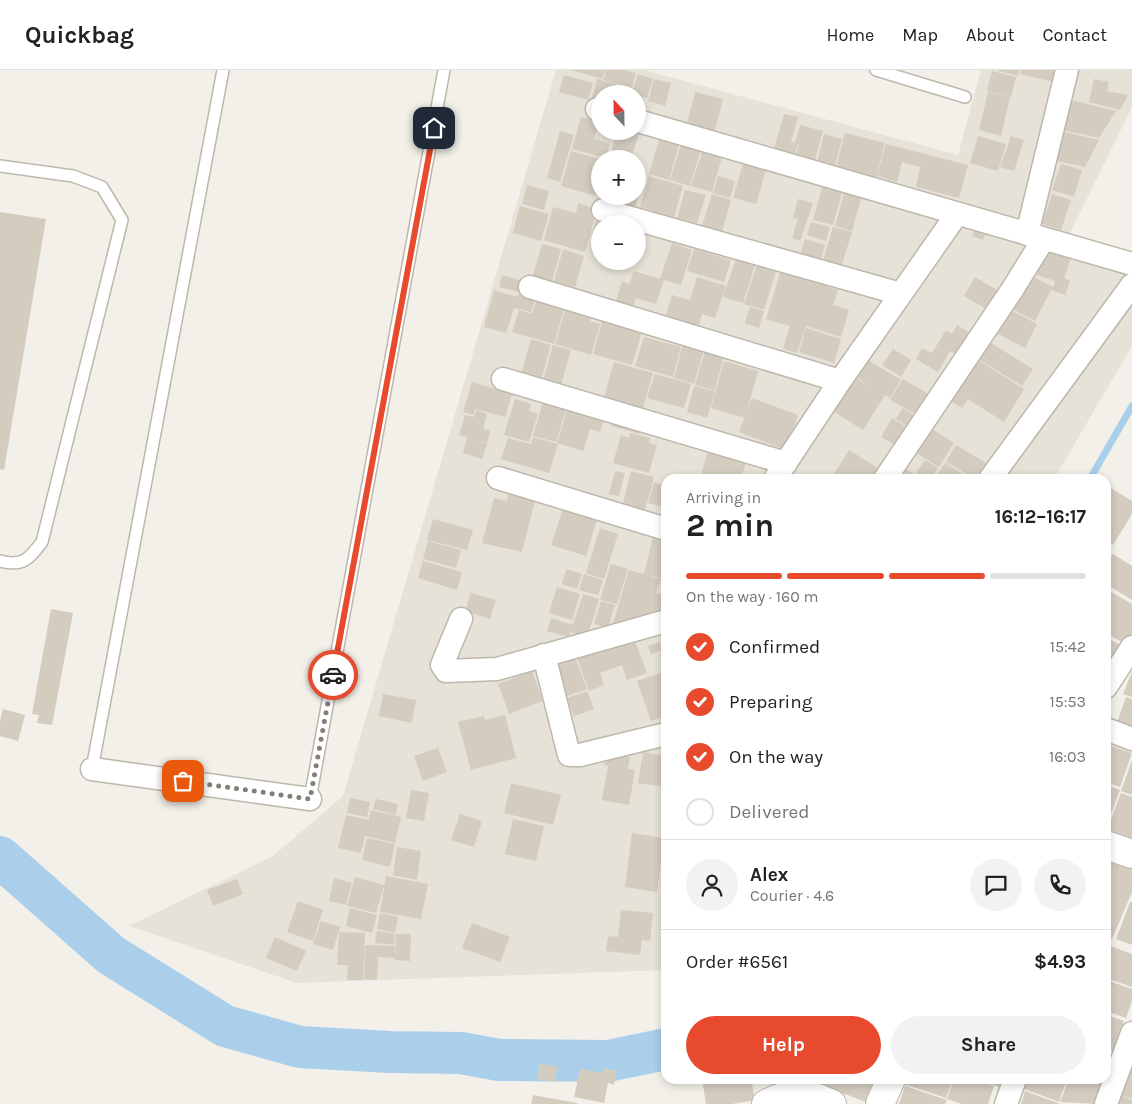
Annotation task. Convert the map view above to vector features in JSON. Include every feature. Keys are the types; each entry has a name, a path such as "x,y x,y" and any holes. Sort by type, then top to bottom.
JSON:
{"street":[{"path":"888,474 1012,290 1035,237 1067,70"},
{"path":"646,123 1132,264"},
{"path":"603,210 901,294"},
{"path":"503,379 781,471 840,381 958,214"},
{"path":"994,474 1132,285"},
{"path":"530,287 840,381"},
{"path":"498,478 661,527"},
{"path":"461,620 442,665 446,671 497,669 661,622"},
{"path":"1111,678 1132,647"},
{"path":"544,655 569,755 580,755 661,735"},
{"path":"1111,732 1132,739"},
{"path":"92,768 310,799"},
{"path":"1111,847 1132,854"},
{"path":"1106,1104 1132,1033"},
{"path":"880,1104 889,1084"},
{"path":"1006,1104 1013,1084"},
{"path":"766,1104 791,1092 813,1096 832,1104"}],"lane":[{"path":"92,768 223,70"},
{"path":"310,799 444,70"},
{"path":"876,70 965,97"},
{"path":"0,166 73,176 102,187 122,220 42,542 30,559 13,564 0,561"}],"shaded area":[{"path":"556,70 644,70 958,155 981,70 1132,70 1132,107 1065,243 1132,275 1132,346 1057,474 661,474 661,970 297,983 129,926 273,856 343,796"}],"building":[{"path":"572,70 605,70 602,79"},
{"path":"606,70 624,70 636,73 633,85 621,85 603,80"},
{"path":"996,70 1019,70 1018,76"},
{"path":"1021,70 1061,70 1058,83 1020,74"},
{"path":"992,71 1016,77 1011,97 987,91"},
{"path":"638,74 653,79 647,98 646,85 635,85"},
{"path":"564,75 593,83 588,100 559,92"},
{"path":"597,79 619,85 595,85"},
{"path":"654,79 671,83 665,106 648,101"},
{"path":"1094,79 1109,82 1107,91 1128,95 1120,110 1089,102"},
{"path":"695,92 723,99 714,134 686,127"},
{"path":"988,92 1010,97 1001,136 979,130"},
{"path":"1071,100 1116,111 1099,138 1063,130"},
{"path":"784,114 798,117 791,142 798,144 794,158 773,153"},
{"path":"581,117 591,120 591,140 610,144 608,150 591,150 591,154 572,149"},
{"path":"800,125 823,131 814,163 795,158 799,144 795,143"},
{"path":"560,131 574,135 560,182 547,178"},
{"path":"1064,132 1099,140 1085,167 1057,161"},
{"path":"845,133 885,143 876,178 836,167"},
{"path":"824,134 842,139 835,166 817,162"},
{"path":"978,136 1006,144 998,171 970,163"},
{"path":"1011,136 1024,140 1014,171 1000,167"},
{"path":"614,140 637,140 634,150 612,150"},
{"path":"659,140 679,145 669,180 649,174"},
{"path":"681,144 701,149 690,186 670,180"},
{"path":"886,144 968,165 959,198 916,187 922,158 920,167 902,162 897,182 877,176"},
{"path":"571,151 591,157 591,195 561,186"},
{"path":"702,152 722,157 712,192 691,186"},
{"path":"743,164 766,170 756,204 733,198"},
{"path":"1061,164 1082,170 1074,197 1052,190"},
{"path":"649,176 683,186 674,217 640,207 641,205 646,205 646,186"},
{"path":"718,176 735,181 730,198 713,193"},
{"path":"823,184 843,190 833,225 813,220"},
{"path":"527,185 549,191 544,210 522,204"},
{"path":"685,190 706,195 697,223 677,218"},
{"path":"845,190 862,195 852,231 835,226"},
{"path":"712,194 731,200 722,232 702,226"},
{"path":"1052,194 1071,200 1061,230 1042,224"},
{"path":"798,199 813,203 800,241 792,238 798,219 793,218"},
{"path":"578,203 597,209 595,215 591,215 591,230 585,252 544,240 553,207 576,213"},
{"path":"624,205 636,205 635,208"},
{"path":"520,206 549,214 541,241 513,233"},
{"path":"0,212 46,219 4,470 0,469"},
{"path":"811,222 830,227 826,241 807,235"},
{"path":"833,227 852,232 841,267 823,261"},
{"path":"975,228 986,232 983,240 972,236"},
{"path":"805,239 825,245 820,263 799,257"},
{"path":"672,243 692,250 681,285 664,280 656,304 636,298 632,309 615,304 622,281 629,284 634,271 660,279"},
{"path":"542,244 561,249 552,281 533,276"},
{"path":"563,249 584,256 575,287 554,281"},
{"path":"694,249 731,260 724,282 687,271"},
{"path":"1046,249 1071,258 1064,278 1070,281 1065,295 1051,290 1035,321 1006,306 1024,272 1053,287 1055,281 1037,275"},
{"path":"736,259 755,265 743,303 723,297"},
{"path":"757,265 776,271 764,310 744,304"},
{"path":"781,270 838,290 833,305 849,310 841,337 806,326 797,353 783,349 790,326 766,319"},
{"path":"502,275 525,282 522,293 499,287"},
{"path":"697,277 726,286 715,318 702,314 698,328 665,318 672,295 690,300"},
{"path":"975,277 999,291 988,310 964,296"},
{"path":"494,290 517,297 518,294 535,299 531,312 514,308 506,333 484,327"},
{"path":"537,298 565,306 554,344 512,332 519,310 532,314"},
{"path":"566,307 592,315 590,321 600,324 591,355 555,344"},
{"path":"750,307 764,311 759,328 745,323"},
{"path":"1007,308 1037,324 1025,348 994,332"},
{"path":"603,318 643,329 632,365 593,354"},
{"path":"957,325 977,337 964,359 950,351 938,372 916,359 922,348 932,353 946,330 952,334"},
{"path":"806,328 841,339 834,363 799,352"},
{"path":"644,337 681,347 673,377 635,366"},
{"path":"531,339 551,345 541,380 521,374"},
{"path":"684,340 705,346 694,384 674,378"},
{"path":"986,340 1033,369 1022,386 975,357"},
{"path":"553,345 571,350 561,385 543,380"},
{"path":"706,347 725,352 715,390 695,385"},
{"path":"893,349 911,360 901,377 882,365"},
{"path":"975,358 1024,389 1004,422 968,399 962,408 949,400"},
{"path":"868,360 901,380 890,398 885,395 863,430 834,412 855,378 868,385 858,378"},
{"path":"724,361 758,371 745,418 711,408"},
{"path":"614,362 653,373 643,408 604,397"},
{"path":"655,374 691,384 684,408 647,398"},
{"path":"903,379 930,395 917,415 890,400"},
{"path":"472,382 512,394 505,417 475,409 473,415 463,412"},
{"path":"694,386 715,391 707,418 687,412"},
{"path":"752,398 798,415 786,450 739,432"},
{"path":"515,399 531,404 529,411 538,414 529,442 504,435"},
{"path":"544,399 567,406 556,442 533,436"},
{"path":"568,406 605,418 600,432 590,429 583,451 557,443"},
{"path":"903,408 914,415 907,426 896,419"},
{"path":"476,410 487,414 483,429 490,431 487,443 473,440 487,444 482,459 463,453 467,437 459,435 465,415 474,417"},
{"path":"614,414 644,422 640,434 611,426"},
{"path":"892,418 906,427 895,445 881,437"},
{"path":"932,429 954,443 939,467 916,453"},
{"path":"630,433 650,438 649,443 657,445 649,473 613,463 621,435 629,438"},
{"path":"533,437 558,444 549,473 501,459 508,438 531,444"},
{"path":"956,445 986,463 979,474 967,474 946,462"},
{"path":"709,447 747,458 742,474 701,474"},
{"path":"849,450 878,468 874,474 834,474"},
{"path":"925,460 938,468 934,474 916,473"},
{"path":"945,463 963,474 938,474"},
{"path":"900,465 914,474 895,474"},
{"path":"615,471 625,473 619,496 609,494"},
{"path":"631,471 654,477 645,510 623,503"},
{"path":"654,482 661,484 661,506 648,503"},
{"path":"1111,488 1132,501 1132,514 1113,545 1111,544"},
{"path":"508,494 535,501 522,552 482,543 494,498 507,501"},
{"path":"565,503 599,513 586,556 551,545"},
{"path":"433,519 473,530 467,550 427,540"},
{"path":"600,528 618,534 604,579 586,573"},
{"path":"654,533 661,535 661,578 644,574"},
{"path":"428,541 461,550 456,568 423,559"},
{"path":"1113,554 1132,566 1132,600 1111,587 1111,557"},
{"path":"423,561 462,572 457,590 418,578"},
{"path":"611,564 628,569 617,604 600,600"},
{"path":"566,569 582,574 577,589 562,584"},
{"path":"629,570 661,579 656,593 661,594 661,609 613,623"},
{"path":"584,574 603,580 598,595 579,590"},
{"path":"557,587 580,594 572,620 549,613"},
{"path":"1111,592 1132,604 1132,637 1127,645 1111,636"},
{"path":"471,593 496,600 490,619 465,611"},
{"path":"583,594 599,599 587,637 570,632 569,637 547,631 551,618 573,625"},
{"path":"601,601 615,605 608,628 594,624"},
{"path":"51,609 73,613 52,725 37,723 39,715 32,714"},
{"path":"634,638 647,673 627,680 622,665 600,673 604,685 589,691 577,658 614,645 617,653 614,644"},
{"path":"1111,640 1124,647 1111,661"},
{"path":"659,642 661,650 651,654 648,646"},
{"path":"575,657 587,689 567,696 555,663"},
{"path":"532,671 543,701 509,714 498,684"},
{"path":"1132,672 1132,697 1123,694"},
{"path":"661,673 661,718 651,721 637,681"},
{"path":"587,691 594,709 574,716 567,698"},
{"path":"383,694 416,700 412,723 379,716"},
{"path":"1126,697 1132,699 1132,735 1115,728"},
{"path":"3,709 25,715 18,741 0,736 0,721"},
{"path":"505,715 516,758 471,770 458,722 484,716 485,720"},
{"path":"1111,746 1132,753 1120,787 1111,784"},
{"path":"438,748 447,772 423,781 414,756"},
{"path":"643,752 661,755 661,786 638,783"},
{"path":"606,753 630,757 628,769 635,770 629,805 602,800 608,766 604,765"},
{"path":"1132,760 1132,795 1121,791"},
{"path":"511,783 561,795 553,825 504,813"},
{"path":"1111,787 1120,790 1111,814"},
{"path":"411,790 429,793 424,821 406,818"},
{"path":"1121,793 1132,797 1132,843 1111,835 1111,820"},
{"path":"350,798 370,802 367,817 347,813"},
{"path":"376,799 398,804 396,815 373,809"},
{"path":"371,810 401,817 395,843 365,836 361,853 338,848 346,815 369,820"},
{"path":"460,814 482,821 474,847 451,840"},
{"path":"513,819 544,826 536,861 505,854"},
{"path":"632,833 661,838 661,861 657,892 625,887"},
{"path":"367,838 395,844 390,867 362,860"},
{"path":"397,847 421,851 417,880 393,875"},
{"path":"1111,859 1132,864 1132,892 1112,939"},
{"path":"386,876 428,884 421,919 380,912"},
{"path":"355,877 384,885 376,913 347,906"},
{"path":"334,878 352,883 346,905 329,901"},
{"path":"237,879 243,894 213,906 207,890"},
{"path":"298,901 323,910 313,941 287,932"},
{"path":"1130,902 1132,902 1132,945 1116,939"},
{"path":"350,908 377,915 372,933 346,926"},
{"path":"621,910 653,913 650,941 642,940 640,955 606,951 608,936 618,937"},
{"path":"380,913 398,917 395,933 377,929"},
{"path":"321,921 340,927 333,950 313,944"},
{"path":"472,923 510,937 500,962 462,948"},
{"path":"377,931 395,934 394,945 375,943"},
{"path":"339,932 365,933 363,980 347,980 348,965 337,965"},
{"path":"396,934 411,934 410,961 395,960"},
{"path":"275,937 306,951 297,971 266,958"},
{"path":"365,945 395,946 395,958 378,957 377,980 364,979"},
{"path":"1111,946 1132,954 1132,987 1111,980"},
{"path":"1111,982 1132,989 1132,1001 1126,1018 1111,1013"},
{"path":"1111,1017 1124,1021 1113,1051 1111,1050"},
{"path":"1132,1061 1132,1099 1118,1094"},
{"path":"539,1064 557,1066 555,1082 538,1080"},
{"path":"604,1068 617,1071 614,1085 608,1083 604,1103 574,1097 580,1069 603,1073"},
{"path":"703,1084 752,1084 755,1100 732,1104 706,1104"},
{"path":"819,1084 881,1084 871,1104"},
{"path":"904,1084 951,1084 946,1098"},
{"path":"952,1084 988,1084 994,1086 988,1104 962,1104 947,1099"},
{"path":"991,1084 1003,1084 1002,1088"},
{"path":"1020,1084 1065,1084 1059,1102 1019,1087"},
{"path":"1067,1084 1105,1084 1097,1104 1060,1102"},
{"path":"905,1086 947,1100 945,1104 899,1104"},
{"path":"1025,1091 1060,1104 1021,1104"},
{"path":"1118,1094 1132,1100 1132,1104 1114,1104"},
{"path":"533,1095 577,1103 577,1104 531,1104"}],"waterway":[{"path":"1093,474 1132,406"},
{"path":"0,857 111,955 225,1026 300,1047 390,1052 461,1053 499,1060 608,1061 661,1050"}],"way so far":[{"path":"183,781 310,799 333,675"}],"route":[{"path":"333,675 434,128"}]}
